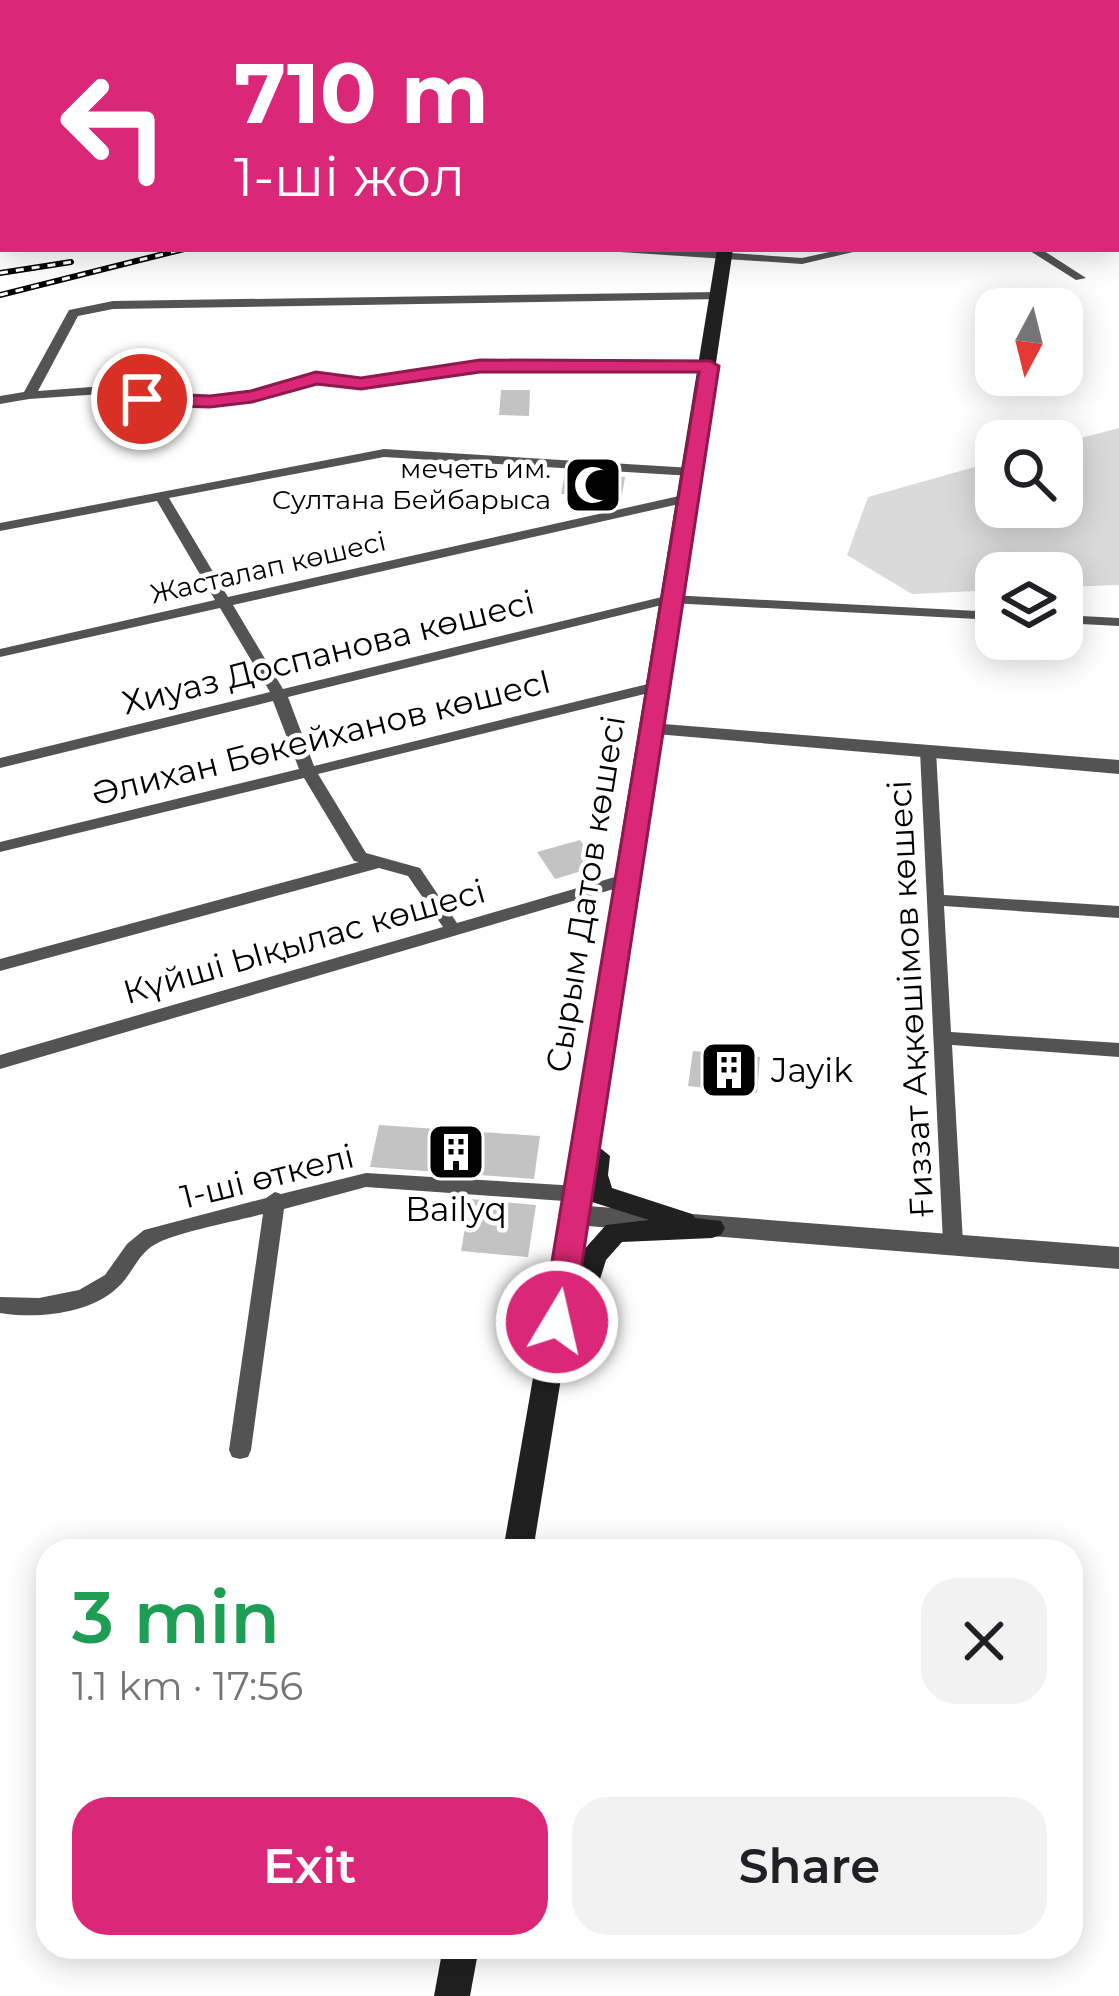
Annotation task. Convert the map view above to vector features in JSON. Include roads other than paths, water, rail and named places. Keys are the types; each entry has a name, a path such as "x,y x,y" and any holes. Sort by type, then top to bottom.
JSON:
{"main road":[{"name":"Сырым Датов көшесі","path":"520,1539 612,992 625,880 710,366 724,252"},
{"path":"590,1110 602,1131 595,1175 601,1196 712,1228"},
{"path":"557,1322 577,1312 594,1255 615,1232 712,1228"},
{"path":"452,1996 459,1959"}],"street":[{"path":"724,252 818,261 850,252"},
{"path":"1038,252 1080,278"},
{"path":"29,395 73,313 113,305 717,296"},
{"path":"0,400 118,389 142,399 210,401 252,397 316,378 361,383 480,366 710,366"},
{"path":"0,527 384,453 692,472"},
{"path":"161,496 279,694 307,769 360,857 414,872 452,928"},
{"name":"Жасталап көшесі","path":"0,653 688,498"},
{"name":"Хиуаз Доспанова көшесі","path":"0,763 670,599 975,615"},
{"path":"1083,621 1119,622"},
{"name":"Әлихан Бөкейханов көшесI","path":"0,847 656,687"},
{"path":"650,729 1119,767"},
{"name":"Ғиззат Ақкөшімов көшесi","path":"928,752 952,1243"},
{"path":"0,965 374,864"},
{"name":"Күйші Ықылас көшесі","path":"0,1062 625,880"},
{"path":"934,900 1119,912"},
{"path":"941,1038 1119,1050"},
{"name":"1-ші өткелі","path":"0,1305 13,1308 88,1296 110,1284 127,1251 151,1236 366,1180 577,1204"},
{"path":"240,1450 275,1200"},
{"path":"577,1204 712,1228 1119,1258"}],"railway":[{"path":"0,295 172,252"},
{"path":"0,273 71,262"}],"place":[{"name":"мечеть им. Султана Бейбарыса","path":"593,485"},
{"name":"Jayik","path":"729,1070"},
{"name":"Bailyq","path":"456,1152"}]}
